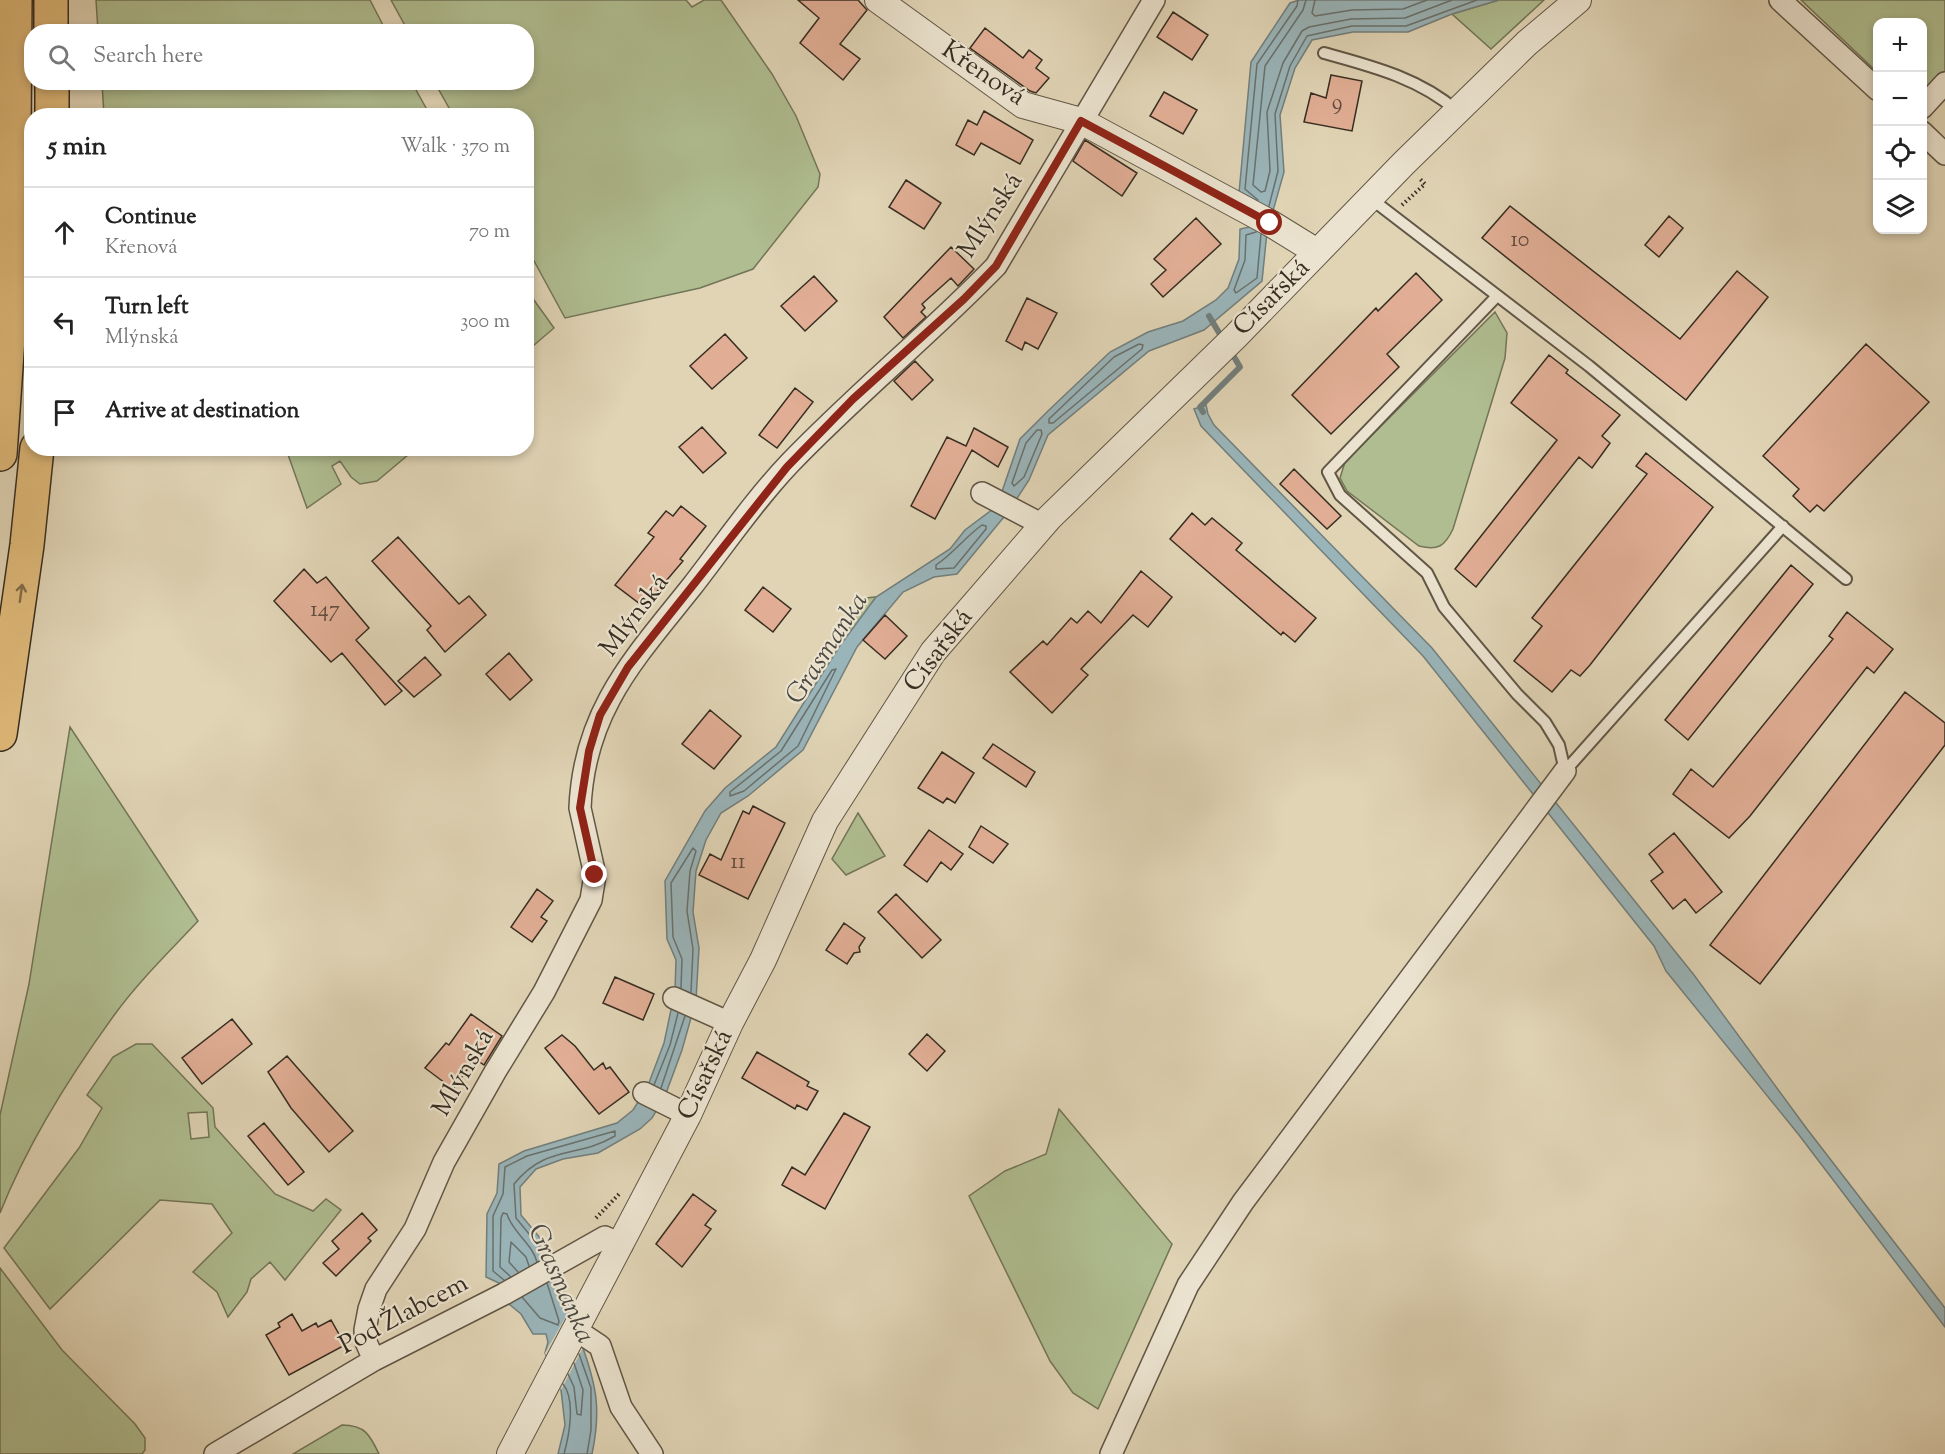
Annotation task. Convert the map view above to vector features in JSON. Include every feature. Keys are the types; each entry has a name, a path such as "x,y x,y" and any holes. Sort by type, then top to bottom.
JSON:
{"highway":[{"path":"0,454 13,265 15,0"},
{"path":"51,0 51,24"},
{"path":"52,90 52,108"},
{"path":"0,734 23,579 36,456"}],"street":[{"name":"Křenová","path":"878,0 1023,105 1081,121 1262,219 1317,252"},
{"name":"Mlýnská","path":"375,1360 366,1342 365,1330 376,1289 415,1229 444,1162 544,992 591,900 595,875 580,808 589,751 600,715 628,667 787,467 853,399 964,299 996,266 1154,0"},
{"name":"Císařská","path":"510,1454 622,1245 688,1115 730,1023 763,960 827,816 861,768 927,660 1043,525 1404,163 1527,43 1576,0"},
{"path":"1780,0 1873,85"},
{"path":"1927,103 1945,83"},
{"path":"1927,136 1945,154"},
{"path":"997,501 1043,525"},
{"path":"1111,1454 1188,1285 1231,1221 1565,771"},
{"path":"674,998 730,1023"},
{"path":"653,1097 688,1115"},
{"name":"Pod Žlabcem","path":"215,1454 375,1360 504,1294 605,1237 622,1245"},
{"path":"576,1330 600,1346 621,1407 652,1454"}],"lane":[{"path":"1324,53 1398,76 1439,96 1457,111"},
{"path":"1370,198 1589,366 1846,579"},
{"path":"1497,296 1328,472 1340,495 1427,573 1444,607 1517,694 1545,722 1559,745 1565,771"},
{"path":"1565,771 1783,526"}],"path":[{"path":"1390,214 1425,184 1404,163"}],"green space":[{"path":"96,0 370,0 382,24 98,24"},
{"path":"391,0 686,0 692,7 704,0 721,0 772,74 796,116 820,174 818,187 753,269 700,288 565,318 534,261 534,108 449,108 439,90 534,90 534,24 404,24"},
{"path":"1499,0 1544,0 1491,49 1452,14"},
{"path":"1801,0 1945,0 1945,73 1927,93 1927,18 1873,18 1873,68"},
{"path":"102,90 416,90 426,108 104,108"},
{"path":"534,300 554,328 534,345"},
{"path":"1495,312 1507,333 1505,358 1453,529 1447,540 1440,546 1431,548 1419,546 1347,491 1340,478 1345,462"},
{"path":"288,456 407,456 377,481 360,484 351,477 340,461 332,466 341,484 307,508"},
{"path":"876,597 851,633 849,628 866,598"},
{"path":"70,727 198,921 134,990 83,1060 37,1136 0,1213 0,1115 29,984"},
{"path":"858,813 885,856 846,875 832,859"},
{"path":"136,1044 152,1044 213,1108 215,1127 275,1194 313,1211 326,1199 341,1210 285,1280 270,1262 251,1279 247,1292 228,1317 217,1292 193,1272 232,1233 212,1204 160,1200 50,1309 4,1248 79,1148 102,1108 87,1095 113,1057","holes":["207,1112 209,1137 191,1139 188,1113"]},
{"path":"1059,1109 1172,1244 1098,1409 1073,1393 1050,1361 969,1196 1005,1171 1046,1154"},
{"path":"0,1268 62,1350 135,1424 145,1438 145,1450 142,1454 0,1454"},
{"path":"342,1425 350,1425 366,1432 379,1454 293,1454"}],"water":[{"name":"Grasmanka","path":"1299,0 1499,0 1452,14 1408,32 1353,32 1312,40 1295,68 1280,115 1284,172 1267,232 1262,281 1204,330 1149,351 1048,435 1029,480 1008,512 957,574 934,577 903,592 857,647 803,750 748,796 721,813 706,840 696,871 693,912 699,948 696,1000 682,1050 665,1096 652,1118 640,1129 598,1153 563,1159 536,1169 520,1187 521,1215 550,1250 549,1255 560,1276 580,1346 588,1362 596,1400 595,1439 592,1454 558,1454 565,1425 561,1390 545,1353 548,1342 546,1334 533,1334 521,1314 509,1304 499,1283 486,1277 487,1214 497,1193 499,1164 524,1151 617,1123 633,1110 647,1088 664,1043 675,991 676,960 667,939 665,881 705,811 725,788 776,747 839,647 876,597 950,549 965,530 997,506 1020,439 1110,352 1148,332 1183,321 1216,300 1228,288 1239,259 1240,229 1254,226 1239,193 1251,62 1290,3"},
{"path":"1206,405 1214,425 1432,648 1694,975 1807,1129 1945,1308 1945,1327 1799,1135 1666,971 1654,946 1423,656 1201,426 1194,409"}],"pier":[{"path":"569,1311 580,1346 583,1348 561,1390 545,1353"}],"building":[{"path":"798,0 858,0 867,10 840,44 860,59 843,80 800,43 819,18"},
{"path":"1173,12 1208,35 1192,60 1157,37"},
{"path":"985,28 1023,58 1029,50 1042,60 1036,68 1049,78 1036,93 970,48"},
{"path":"1331,75 1362,81 1352,131 1304,122 1311,93 1326,98"},
{"path":"1164,92 1197,110 1183,134 1150,116"},
{"path":"984,111 1033,140 1020,164 981,143 974,155 956,145 968,120 977,125"},
{"path":"1085,140 1137,173 1122,196 1073,161"},
{"path":"906,180 941,203 924,229 889,207"},
{"path":"1510,206 1680,339 1737,271 1768,297 1686,400 1482,238"},
{"path":"1669,216 1683,228 1659,257 1645,245"},
{"path":"1196,218 1221,244 1163,297 1151,284 1166,270 1154,259"},
{"path":"951,247 974,269 958,286 951,278 922,304 925,308 921,312 926,317 903,338 884,317"},
{"path":"1416,273 1442,300 1387,354 1399,367 1331,434 1292,395 1376,308 1378,311"},
{"path":"814,276 837,301 805,331 781,306"},
{"path":"1027,298 1057,313 1038,349 1025,342 1022,350 1006,341"},
{"path":"725,334 747,358 712,389 690,366"},
{"path":"1866,344 1929,402 1824,511 1817,505 1810,512 1793,496 1799,489 1763,456"},
{"path":"1549,355 1568,370 1566,373 1620,415 1602,436 1610,443 1592,468 1579,457 1476,587 1455,569 1557,440 1511,403"},
{"path":"915,361 933,380 912,400 894,381"},
{"path":"795,388 813,402 777,448 759,435"},
{"path":"702,427 726,453 703,473 679,447"},
{"path":"974,428 1008,447 998,467 972,450 935,519 911,506 947,437 966,446"},
{"path":"1646,453 1713,507 1590,665 1580,676 1571,670 1552,692 1514,661 1542,626 1532,618 1647,474 1636,466"},
{"path":"1294,469 1341,516 1327,529 1280,484"},
{"path":"681,506 706,526 680,559 683,561 644,607 615,585 654,537 648,533 666,511 673,516"},
{"path":"1192,513 1205,525 1212,518 1242,543 1236,550 1316,618 1295,642 1283,632 1281,635 1170,539"},
{"path":"398,537 459,604 469,596 486,615 445,652 427,630 431,626 372,561"},
{"path":"1791,565 1813,584 1688,740 1665,720"},
{"path":"304,569 317,583 326,577 369,628 356,640 402,691 385,705 342,653 331,662 274,601"},
{"path":"1141,571 1172,597 1148,627 1133,615 1081,669 1088,675 1052,713 1010,672 1043,641 1047,645 1071,618 1077,623 1088,611 1101,623"},
{"path":"763,587 791,609 773,632 745,610"},
{"path":"1847,612 1893,649 1874,673 1867,667 1750,816 1729,838 1673,794 1691,769 1713,787 1833,639 1829,636"},
{"path":"885,615 907,636 885,659 863,640"},
{"path":"509,653 532,680 510,700 486,674"},
{"path":"425,657 441,675 414,697 398,681"},
{"path":"1905,692 1945,723 1945,745 1760,984 1710,945"},
{"path":"710,710 741,736 714,769 682,744"},
{"path":"993,744 1035,772 1026,787 983,758"},
{"path":"942,752 974,773 955,803 947,798 943,803 918,788"},
{"path":"753,806 785,823 748,899 699,875 710,854 721,860 743,811 749,814"},
{"path":"981,826 1008,844 993,863 969,847"},
{"path":"929,830 963,854 951,870 941,862 927,882 904,865"},
{"path":"1674,833 1722,892 1696,913 1685,899 1673,909 1651,881 1663,872 1649,854"},
{"path":"537,889 553,901 541,917 547,921 532,942 511,927"},
{"path":"896,894 941,940 922,958 878,912"},
{"path":"844,923 865,938 859,947 860,952 854,953 847,964 826,950"},
{"path":"615,977 654,994 643,1020 603,1003"},
{"path":"471,1014 502,1036 484,1065 475,1059 453,1089 425,1068 446,1043 449,1045"},
{"path":"232,1019 252,1044 202,1084 182,1058"},
{"path":"927,1034 945,1051 927,1071 909,1054"},
{"path":"562,1035 575,1046 594,1070 603,1063 606,1069 610,1067 629,1092 599,1114 545,1048"},
{"path":"757,1052 809,1082 807,1086 818,1091 807,1110 797,1105 795,1109 742,1078"},
{"path":"287,1056 353,1131 329,1152 291,1108 268,1072"},
{"path":"844,1113 870,1127 825,1209 782,1185 792,1167 805,1175"},
{"path":"264,1123 304,1172 288,1185 248,1136"},
{"path":"693,1194 716,1211 705,1225 711,1229 682,1267 656,1244"},
{"path":"362,1213 377,1230 368,1238 371,1241 336,1276 323,1263 339,1249 332,1241"},
{"path":"292,1314 302,1331 316,1323 318,1327 331,1320 345,1345 289,1375 266,1335 280,1327 278,1323"}],"waterway":[{"path":"1209,316 1224,341"},
{"path":"1203,412 1200,407 1240,367 1230,350"}],"route":[{"path":"595,875 580,808 581,797 589,751 600,715 628,667 787,467 853,399 964,299 996,266 1081,121 1270,223"}]}
